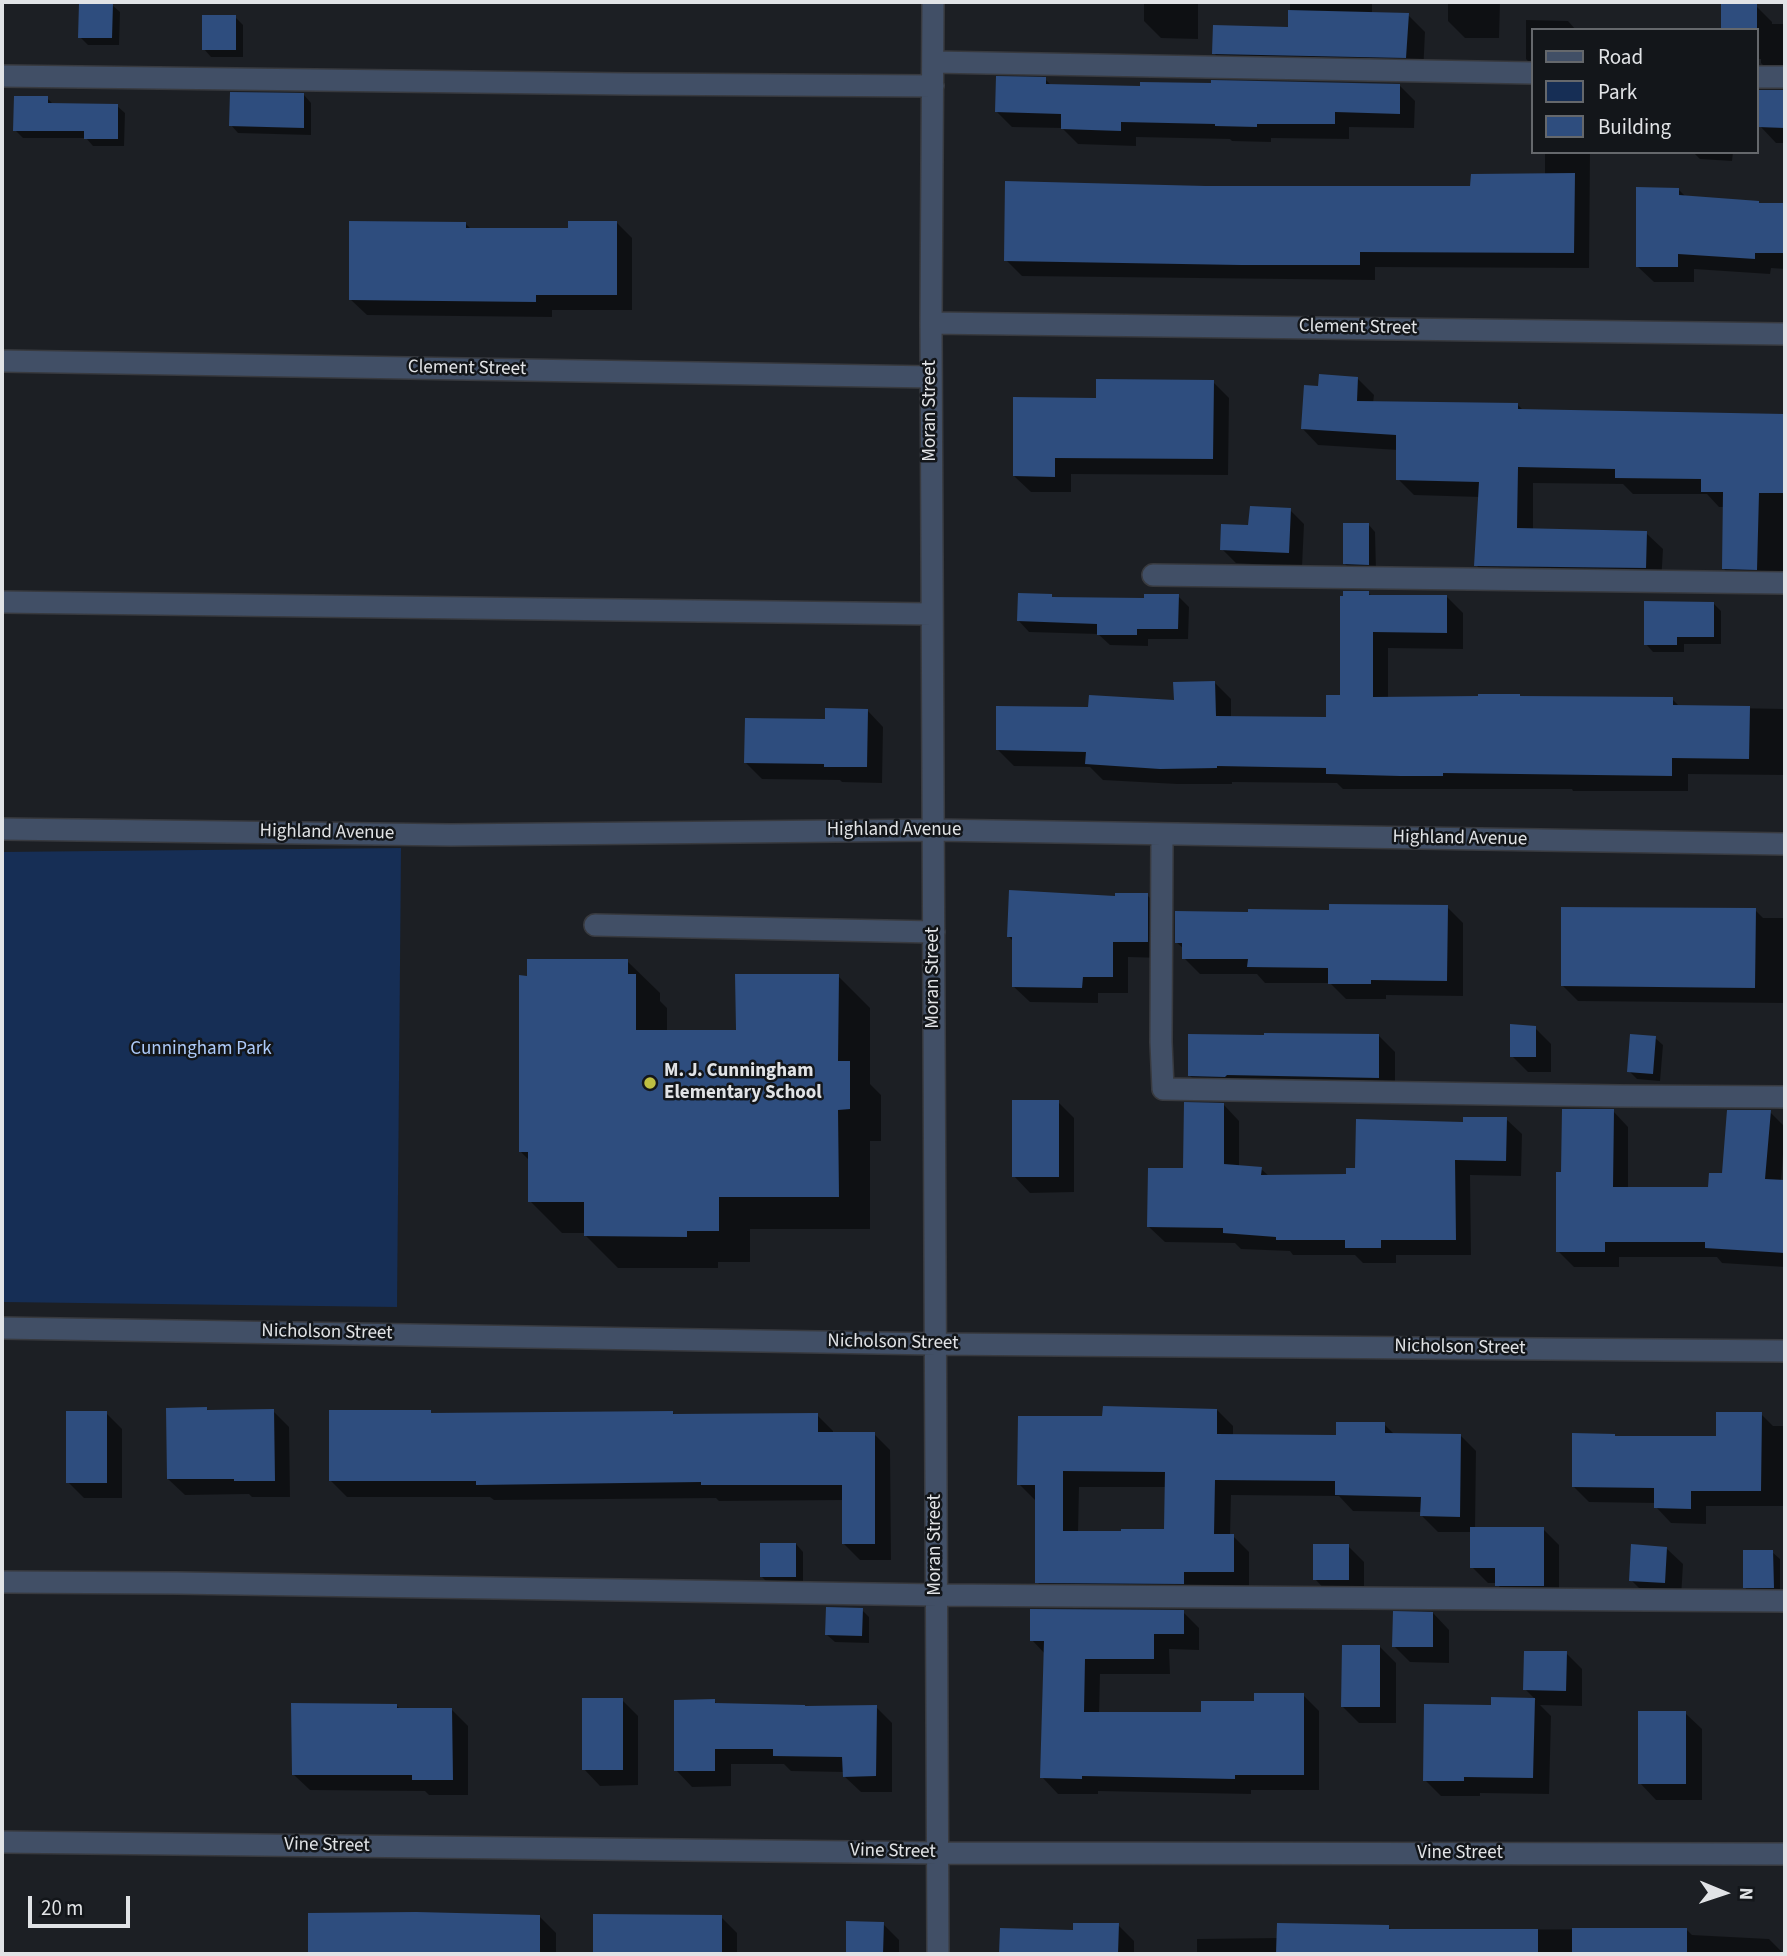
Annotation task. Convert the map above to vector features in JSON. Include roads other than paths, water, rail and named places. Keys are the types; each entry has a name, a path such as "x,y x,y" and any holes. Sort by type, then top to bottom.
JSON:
{"street":[{"name":"Moran Street","path":"933,2 931,377 938,1954"},
{"path":"933,62 1532,73"},
{"path":"2,76 933,86"},
{"path":"1759,77 1785,77"},
{"name":"Clement Street","path":"931,323 1785,334"},
{"name":"Clement Street","path":"2,361 931,377"},
{"path":"1153,575 1785,583"},
{"path":"2,602 932,614"},
{"name":"Highland Avenue","path":"2,829 451,835 933,830 1785,844"},
{"path":"1162,834 1163,1089 1785,1097"},
{"path":"595,925 934,932"},
{"name":"Nicholson Street","path":"2,1328 936,1343 1785,1351"},
{"path":"2,1582 937,1595 1785,1601"},
{"name":"Vine Street","path":"2,1842 938,1853 1785,1854"}],"place":[{"name":"M. J. Cunningham Elementary School","path":"650,1083"}],"park label":[{"name":"Cunningham Park","path":"201,1050"}]}
